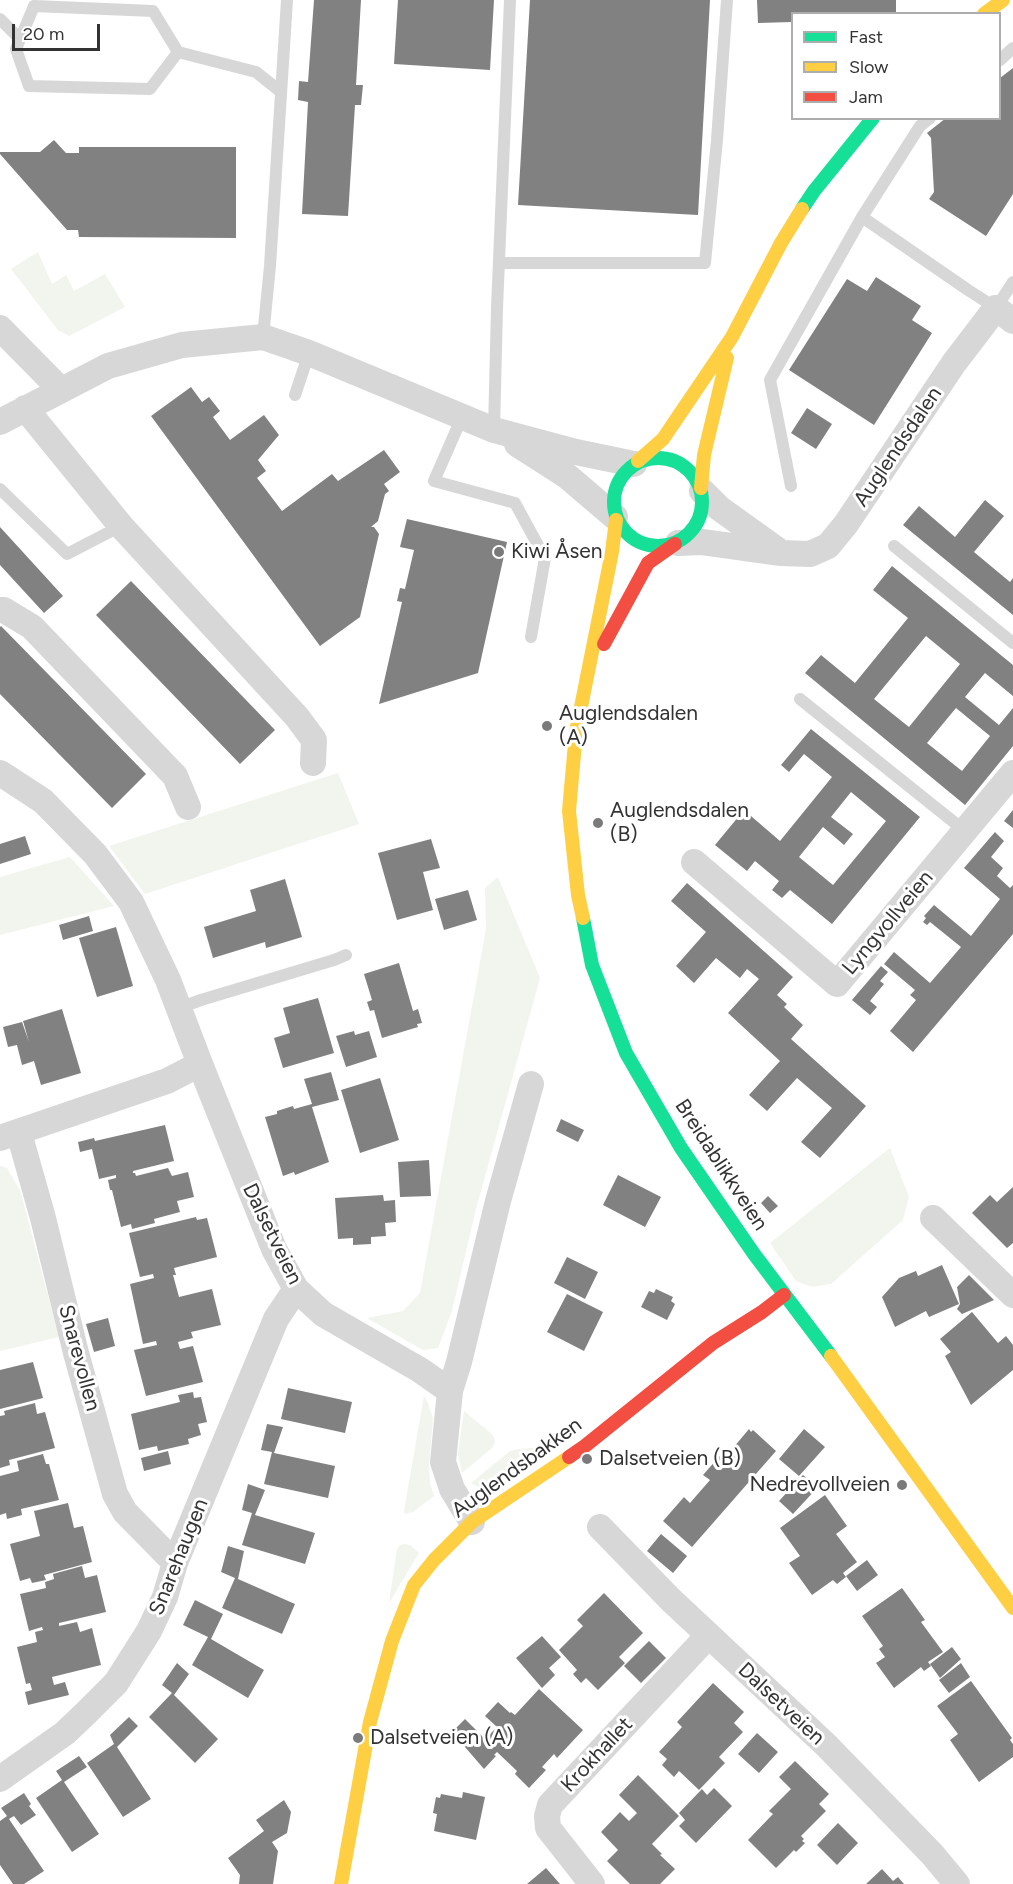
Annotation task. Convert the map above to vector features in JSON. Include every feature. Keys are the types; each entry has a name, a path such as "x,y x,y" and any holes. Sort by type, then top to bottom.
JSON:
{"main road":[{"path":"987,12 1002,0"},
{"path":"732,337 704,455 702,511 694,530 676,544 652,547 630,538 616,518 613,497 620,477 663,439 732,337 781,243 814,191 871,120"},
{"path":"636,462 663,457 687,467 701,490"},
{"name":"Breidablikkveien","path":"616,518 612,552 576,732 569,810 578,895 592,965 626,1053 681,1148 784,1295 1013,1608"},
{"name":"Breidablikkveien","path":"586,678 648,564 676,544"},
{"name":"Auglendsbakken","path":"341,1884 370,1722 392,1641 414,1585 434,1560 472,1522 585,1446 712,1343 762,1312 784,1295"}],"street":[{"name":"Auglendsdalen","path":"676,544 702,542 781,553 810,554 828,546 840,532 954,363 1004,315"},
{"path":"0,328 60,389"},
{"path":"0,422 108,366 182,345 263,337 309,353 494,430 576,452 636,462"},
{"path":"25,408 121,526 297,717 314,740 313,763"},
{"path":"494,430 567,476 616,518"},
{"path":"701,490 719,508 781,553"},
{"path":"0,610 4,610 32,627 175,776 188,807"},
{"name":"Dalsetveien","path":"0,773 43,801 95,854 131,902 168,980 274,1249 296,1289 323,1314 420,1370 450,1391"},
{"name":"Lyngvollveien","path":"694,862 837,984 1013,773"},
{"path":"10,1135 167,1081 200,1064"},
{"path":"472,1522 452,1489 443,1462 450,1391 498,1201 531,1084"},
{"name":"Snarevollen","path":"10,1135 43,1218 78,1360 115,1494 125,1512 176,1563"},
{"path":"933,1218 1013,1295"},
{"name":"Snarehaugen","path":"0,1779 65,1733 116,1683 148,1631 165,1597 176,1563 276,1319 296,1289"},
{"name":"Dalsetveien","path":"600,1527 648,1579 826,1745 930,1852 957,1884"},
{"name":"Krokhallet","path":"592,1884 548,1827 550,1805 708,1636"}],"lane":[{"path":"263,337 270,266 287,0"},
{"path":"494,430 498,263 510,0"},
{"path":"498,263 705,263 727,0"},
{"path":"178,52 150,89 30,86 16,49 34,6 153,11 178,52 256,72 281,92"},
{"path":"0,19 20,39"},
{"path":"1001,58 1013,48"},
{"path":"791,486 770,380 862,216 920,126 928,120"},
{"path":"862,216 1004,315 1013,282"},
{"path":"295,395 309,353"},
{"path":"462,417 434,481 515,503 545,558 531,637"},
{"path":"0,489 68,554 121,526"},
{"path":"894,546 1013,643"},
{"path":"800,699 965,831"},
{"path":"179,1008 346,955"}],"shaded area":[{"path":"38,252 52,284 66,275 74,291 105,274 125,307 69,336 58,330 11,269"},
{"path":"338,773 359,824 145,894 109,846"},
{"path":"70,857 114,906 0,935 0,877"},
{"path":"498,877 540,978 476,1209 452,1311 438,1348 423,1350 367,1318 403,1311 420,1293 486,929 485,888"},
{"path":"890,1148 909,1197 903,1220 831,1284 812,1287 796,1281 770,1243"},
{"path":"0,1166 7,1168 20,1190 59,1337 0,1351"},
{"path":"424,1396 433,1419 429,1466 430,1483 434,1496 413,1512 405,1514 404,1511"},
{"path":"464,1411 493,1435 495,1442 492,1448 462,1473 458,1454"},
{"path":"557,1446 502,1485 481,1488 471,1483 510,1451"},
{"path":"400,1545 410,1545 419,1553 389,1603 397,1549"}],"building":[{"path":"314,0 361,0 356,85 363,85 361,105 355,105 348,216 302,214 308,102 298,100 299,81 308,82"},
{"path":"398,0 494,0 490,70 394,64"},
{"path":"530,0 710,0 698,215 518,205"},
{"path":"757,0 896,0 896,12 791,12 791,22 758,23"},
{"path":"1013,68 1013,194 986,236 929,199 934,192 931,138 927,133 943,120 1001,120 1001,77"},
{"path":"54,140 66,153 79,153 79,147 236,147 236,238 79,237 78,230 67,230 0,154 0,152 40,152"},
{"path":"876,277 921,306 912,320 932,333 874,425 789,370 847,279 867,291"},
{"path":"191,387 202,402 209,397 220,411 213,417 230,440 264,415 279,435 258,460 266,471 257,478 282,511 332,474 338,481 384,450 400,472 384,484 389,491 385,494 378,521 371,527 374,527 379,534 360,617 320,646 151,416"},
{"path":"807,408 832,424 816,449 791,433"},
{"path":"985,500 1004,516 974,552 1010,582 1013,578 1013,615 903,525 919,506 955,537"},
{"path":"407,519 507,542 478,673 379,704 402,602 397,601 400,588 405,589 414,550 400,547"},
{"path":"0,527 63,596 44,613 0,565"},
{"path":"892,566 1013,665 1013,696 985,673 965,697 999,725 1013,708 1013,746 965,805 805,673 821,655 855,683 908,618 873,590","holes":["926,636 960,664 909,727 874,699","956,708 990,736 962,771 927,743"]},
{"path":"131,581 275,730 240,764 96,615"},
{"path":"1,626 146,774 112,808 0,694"},
{"path":"811,729 920,817 832,924 790,890 782,898 772,890 779,881 755,861 747,871 715,845 744,810 780,841 832,777 804,754 789,772 781,765","holes":["851,792 886,821 833,885 799,857 823,827 844,845 853,834 831,817"]},
{"path":"1013,810 1013,828 1004,821"},
{"path":"995,832 1004,841 991,857 1003,868 997,876 1010,888 1013,885 1013,934 913,1052 890,1031 916,1000 910,995 915,990 884,964 894,952 930,983 961,947 930,922 927,925 923,922 926,918 924,916 934,905 971,936 1000,899 964,868"},
{"path":"25,836 31,854 0,864 0,844"},
{"path":"431,839 440,868 423,872 433,910 397,920 378,853"},
{"path":"285,879 302,937 266,948 265,942 213,958 204,927 256,911 250,890"},
{"path":"687,883 793,977 777,995 787,1004 784,1007 803,1025 791,1039 866,1106 820,1158 801,1142 832,1108 797,1078 767,1111 749,1095 780,1061 728,1013 759,979 747,969 740,978 716,958 694,983 676,966 706,932 671,901"},
{"path":"468,890 477,920 444,930 435,899"},
{"path":"89,916 93,931 63,940 59,925"},
{"path":"116,927 133,986 97,997 79,938"},
{"path":"399,963 413,1011 418,1009 422,1023 417,1024 418,1027 382,1038 374,1010 370,1011 367,1002 372,1000 364,974"},
{"path":"881,966 888,972 880,981 884,984 870,1001 877,1007 870,1015 852,1000"},
{"path":"318,998 334,1053 283,1068 274,1038 290,1033 283,1008"},
{"path":"62,1009 81,1073 41,1085 34,1061 22,1065 17,1045 8,1047 3,1027 22,1022 29,1042 23,1021"},
{"path":"354,1031 355,1035 369,1031 377,1057 346,1067 336,1036"},
{"path":"331,1072 339,1100 312,1107 329,1162 295,1175 294,1172 283,1176 265,1117 293,1106 294,1109 312,1104 304,1079"},
{"path":"380,1078 399,1140 360,1153 341,1090"},
{"path":"561,1119 584,1130 578,1142 556,1131"},
{"path":"165,1125 174,1161 133,1171 133,1173 136,1176 168,1168 172,1176 188,1172 194,1197 177,1201 180,1212 154,1219 155,1223 132,1229 131,1224 121,1227 108,1180 116,1178 116,1175 99,1179 92,1149 80,1152 78,1142 94,1138 95,1141"},
{"path":"429,1160 431,1196 400,1197 398,1162"},
{"path":"618,1175 661,1197 645,1227 603,1205"},
{"path":"1013,1187 1013,1243 1007,1248 972,1213 990,1195 997,1202"},
{"path":"383,1195 384,1201 395,1200 396,1222 385,1223 386,1236 371,1237 371,1244 353,1245 353,1238 338,1239 335,1198"},
{"path":"768,1196 778,1206 770,1213 761,1203"},
{"path":"196,1217 197,1220 207,1218 217,1257 174,1268 176,1275 173,1275 179,1297 212,1289 221,1325 191,1332 193,1338 178,1342 180,1349 193,1346 203,1382 146,1396 134,1350 157,1345 156,1341 143,1344 130,1284 154,1278 153,1274 140,1277 129,1233"},
{"path":"567,1257 598,1272 585,1299 554,1283"},
{"path":"942,1265 959,1304 929,1317 926,1311 895,1327 882,1297 899,1278 916,1271 918,1276"},
{"path":"969,1275 994,1300 962,1314 957,1309 960,1304 957,1287"},
{"path":"656,1289 673,1297 671,1301 675,1304 667,1320 641,1307 649,1291 654,1293"},
{"path":"567,1294 603,1312 584,1351 547,1332"},
{"path":"972,1312 998,1343 1006,1336 1013,1345 1013,1370 971,1405 945,1356 951,1352 940,1339"},
{"path":"108,1318 115,1346 94,1352 86,1324"},
{"path":"33,1362 43,1398 0,1409 0,1370"},
{"path":"288,1388 352,1402 345,1433 281,1419"},
{"path":"193,1392 194,1398 201,1397 207,1422 198,1424 201,1435 188,1439 189,1444 158,1451 157,1446 139,1450 131,1414 180,1402 178,1395"},
{"path":"35,1403 37,1414 45,1412 55,1448 9,1460 10,1465 0,1468 0,1416 5,1415 4,1411"},
{"path":"267,1424 283,1427 274,1453 335,1466 328,1498 264,1484 272,1452 261,1450"},
{"path":"749,1429 776,1451 692,1547 663,1521 684,1497 690,1503 710,1480 703,1475 724,1451 728,1454"},
{"path":"804,1429 825,1447 799,1476 779,1459"},
{"path":"168,1451 171,1464 144,1471 141,1458"},
{"path":"43,1454 46,1464 49,1464 59,1500 21,1509 22,1515 7,1519 6,1513 0,1515 0,1476 19,1471 17,1461"},
{"path":"803,1475 817,1488 793,1514 779,1501"},
{"path":"248,1484 265,1490 255,1515 315,1533 305,1564 242,1545 252,1513 242,1510"},
{"path":"825,1495 847,1526 836,1534 857,1562 843,1573 846,1577 837,1584 833,1580 812,1595 789,1563 800,1556 780,1528"},
{"path":"68,1503 74,1528 83,1526 92,1562 44,1575 46,1580 32,1583 30,1578 20,1581 10,1544 40,1536 34,1511"},
{"path":"661,1534 687,1556 673,1573 647,1551"},
{"path":"228,1546 244,1551 238,1579 295,1604 282,1634 222,1608 235,1578 221,1572"},
{"path":"867,1560 878,1575 857,1591 846,1576"},
{"path":"82,1566 85,1578 97,1575 106,1612 59,1623 59,1626 77,1622 80,1632 92,1628 101,1665 52,1677 54,1685 65,1682 69,1695 28,1705 25,1692 32,1690 30,1683 26,1684 17,1647 37,1642 35,1632 43,1630 42,1627 29,1631 20,1594 46,1588 45,1582 54,1579 53,1574"},
{"path":"902,1588 925,1620 921,1622 943,1652 928,1662 931,1666 924,1671 921,1667 894,1688 876,1663 885,1657 879,1649 883,1646 862,1616"},
{"path":"604,1593 643,1633 619,1657 625,1663 598,1690 586,1678 581,1683 573,1674 577,1670 559,1650 583,1626 577,1620"},
{"path":"195,1600 223,1614 211,1639 264,1670 248,1698 192,1665 208,1637 183,1625"},
{"path":"542,1636 561,1657 549,1668 555,1675 542,1688 516,1658"},
{"path":"649,1641 666,1658 641,1683 624,1666"},
{"path":"952,1647 961,1659 940,1678 930,1664"},
{"path":"177,1663 189,1674 174,1695 218,1739 195,1763 149,1717 172,1693 162,1685"},
{"path":"961,1663 970,1677 949,1693 939,1680"},
{"path":"971,1681 1012,1738 1010,1740 1013,1744 1013,1757 979,1782 950,1740 958,1734 937,1706"},
{"path":"713,1683 744,1712 734,1723 743,1732 719,1757 725,1763 699,1790 679,1771 674,1777 662,1765 667,1759 659,1752 682,1727 677,1722"},
{"path":"539,1689 583,1730 557,1758 554,1754 542,1767 546,1770 529,1788 515,1774 517,1771 497,1752 484,1769 452,1732 465,1719 485,1739 497,1727 485,1716 498,1702 515,1715"},
{"path":"129,1717 138,1726 117,1747 151,1799 123,1817 87,1763 114,1744 110,1735"},
{"path":"757,1733 778,1752 759,1773 738,1754"},
{"path":"79,1756 87,1767 64,1782 99,1834 72,1852 36,1798 62,1780 56,1771"},
{"path":"795,1761 829,1794 819,1804 826,1811 801,1836 805,1843 796,1852 794,1850 776,1868 748,1840 773,1814 769,1811 791,1789 779,1777"},
{"path":"638,1775 679,1816 652,1844 675,1869 660,1884 630,1884 607,1861 618,1850 601,1832 620,1812 629,1821 637,1813 619,1795"},
{"path":"714,1788 732,1806 696,1843 679,1826 685,1820 679,1813 702,1789 707,1795"},
{"path":"463,1792 485,1797 476,1840 434,1831 437,1814 433,1813 436,1797 440,1798 441,1794 462,1798"},
{"path":"24,1793 31,1804 29,1806 36,1815 21,1825 14,1816 9,1819 44,1871 24,1884 13,1884 0,1865 0,1821 7,1816 1,1808"},
{"path":"284,1800 291,1812 287,1833 272,1842 278,1851 273,1884 239,1884 240,1875 228,1858 264,1831 256,1820"},
{"path":"838,1823 858,1843 837,1865 817,1845"},
{"path":"546,1868 560,1884 527,1884"},
{"path":"882,1869 893,1881 898,1877 904,1884 866,1884"}],"traffic: fast":[{"path":"802,209 871,120"},
{"path":"649,458 667,458 683,465 695,477 702,493 702,502 702,511 695,527 683,539 667,546 649,546 633,539 621,527 614,511 614,493 621,477 633,465 649,458"},
{"path":"583,918 592,965 626,1053 681,1148 754,1254 831,1356"}],"traffic: slow":[{"path":"987,12 1003,0"},
{"path":"638,461 663,439 732,337 781,243 802,209"},
{"path":"701,488 704,455 727,358"},
{"path":"583,918 578,895 569,811 576,732 612,552 616,520"},
{"path":"831,1356 1013,1608"},
{"path":"341,1884 370,1722 392,1641 414,1585 434,1560 472,1522 569,1457"}],"traffic: jam":[{"path":"604,644 648,563 675,544"},
{"path":"569,1457 713,1343 784,1295"}],"place":[{"name":"Kiwi Åsen","path":"499,552"},
{"name":"Auglendsdalen (A)","path":"547,726"},
{"name":"Auglendsdalen (B)","path":"598,823"},
{"name":"Dalsetveien (B)","path":"587,1459"},
{"name":"Nedrevollveien","path":"902,1485"},
{"name":"Dalsetveien (A)","path":"358,1738"}]}
